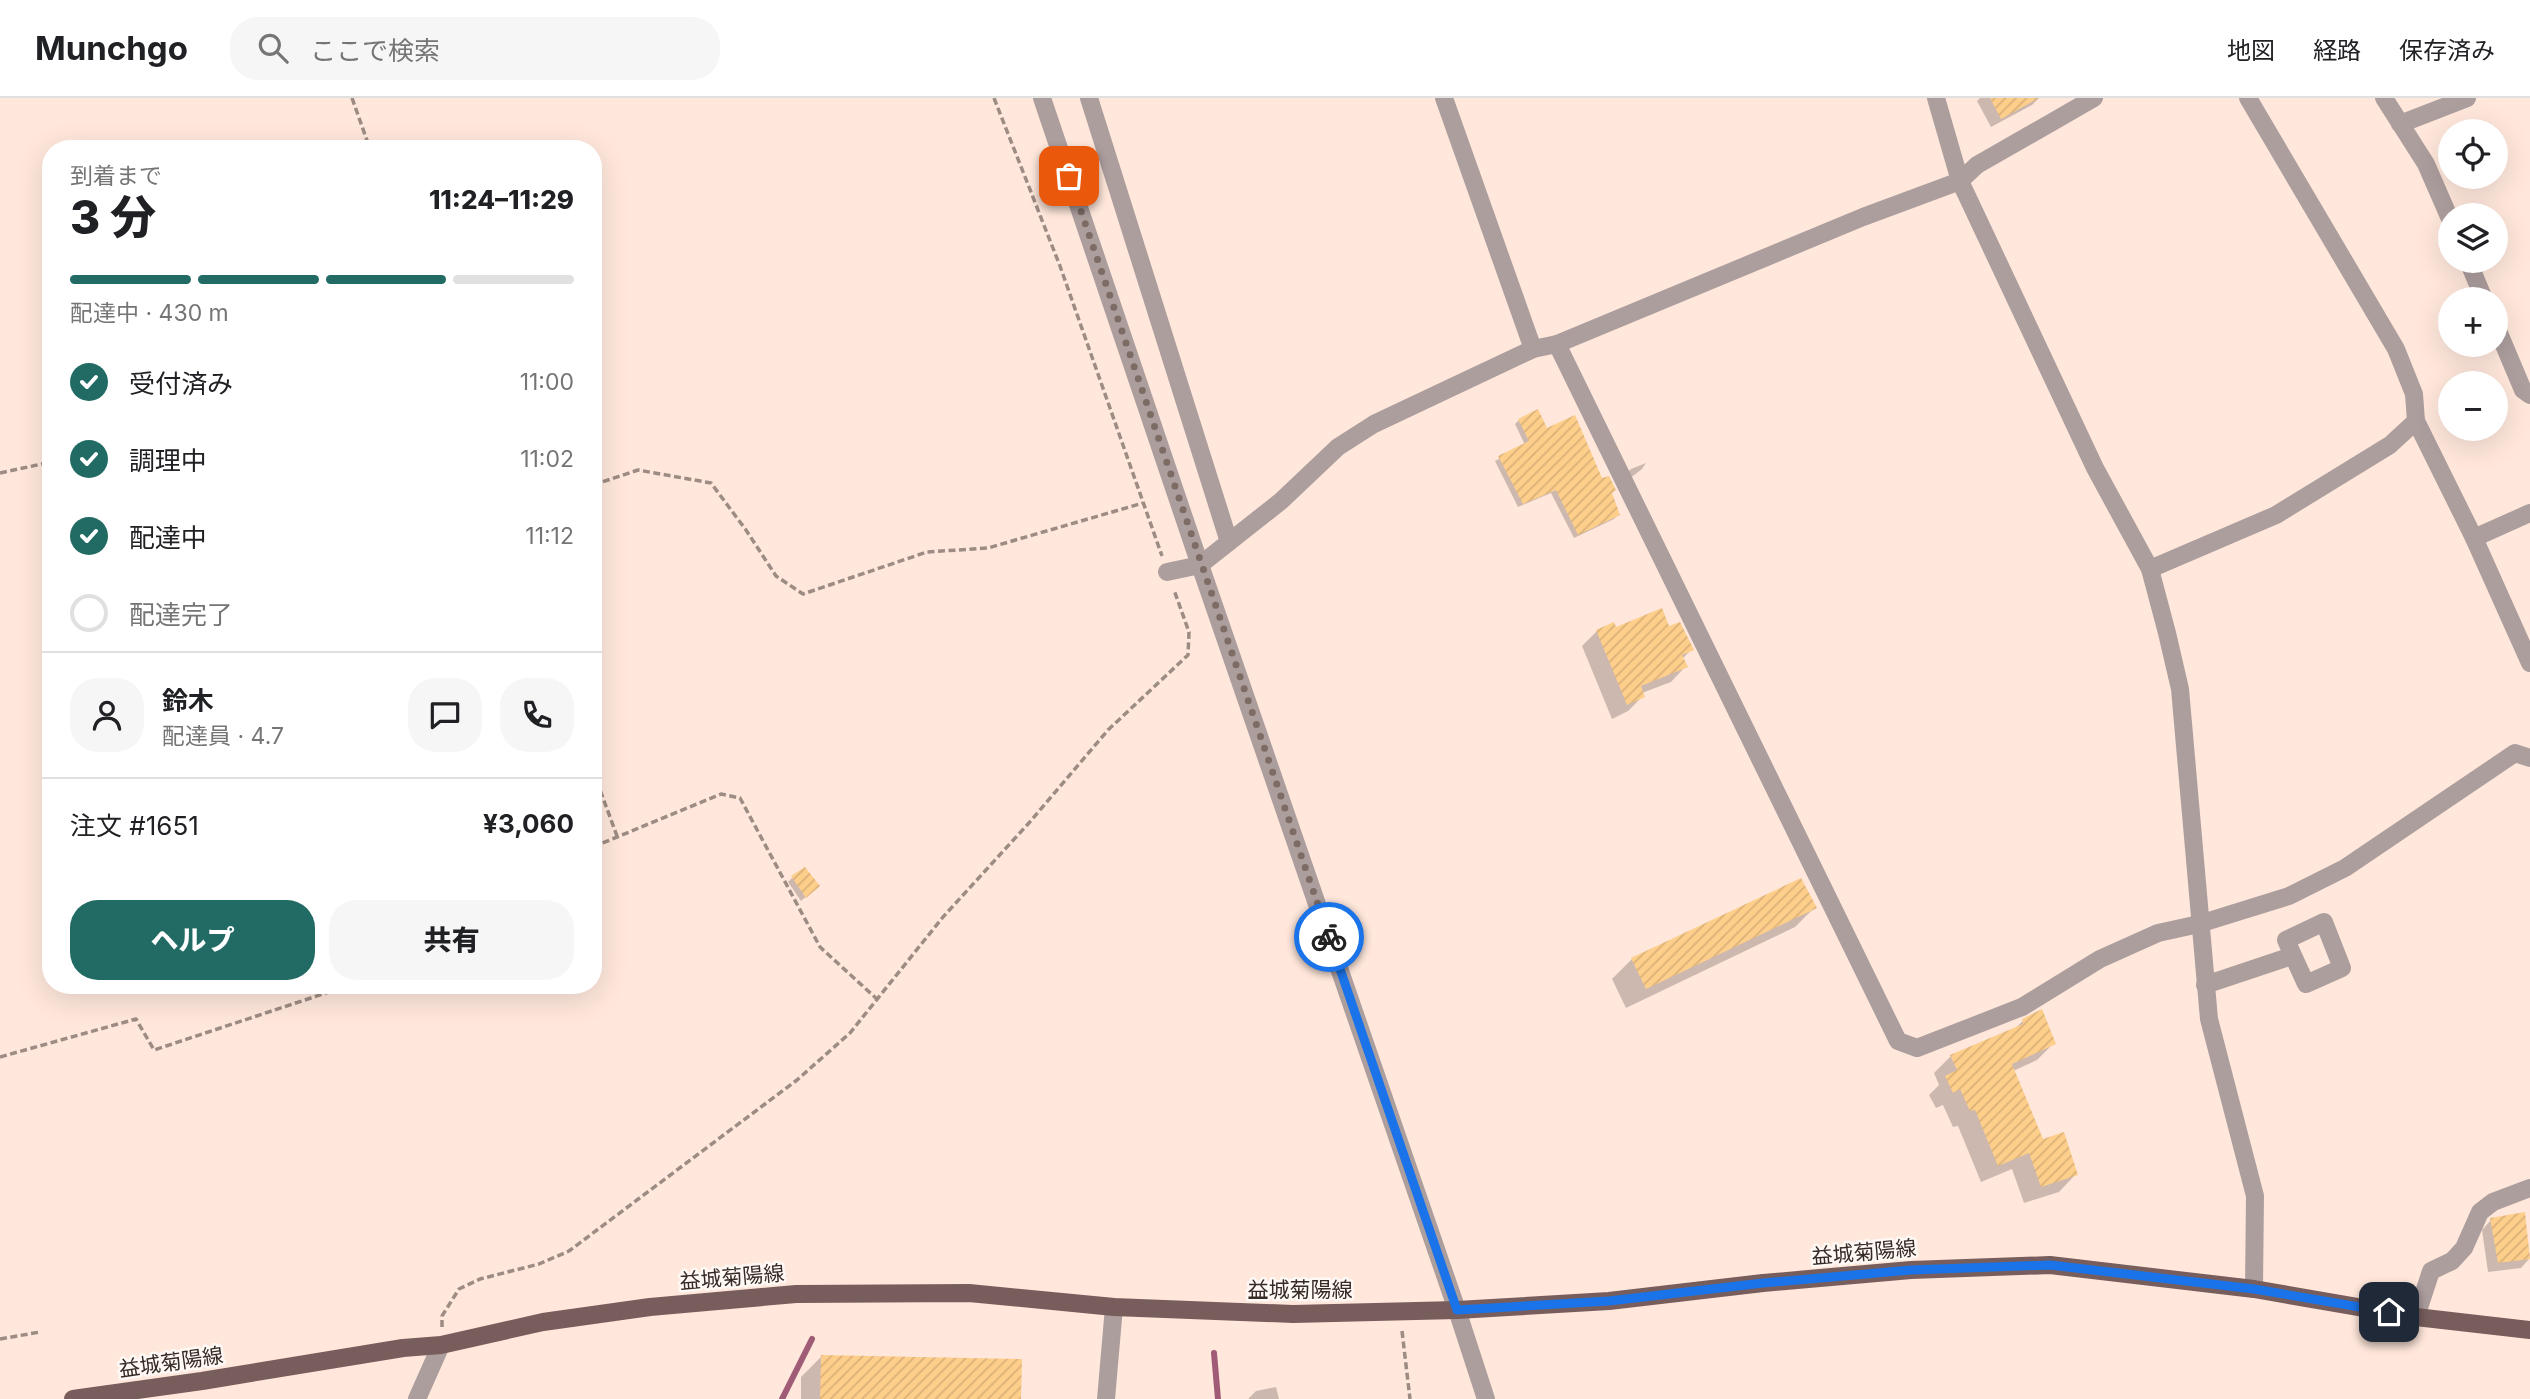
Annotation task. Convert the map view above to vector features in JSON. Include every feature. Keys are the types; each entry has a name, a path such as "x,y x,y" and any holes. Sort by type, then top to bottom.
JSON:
{"main road":[{"name":"益城菊陽線","path":"73,1399 403,1348 441,1345 543,1322 650,1307 796,1294 969,1293 1114,1307 1293,1314 1457,1310 1609,1301 1763,1283 1911,1270 2050,1265 2254,1289 2416,1317 2530,1330"}],"street":[{"path":"1042,98 1486,1399"},
{"path":"1089,98 1229,542"},
{"path":"1444,98 1533,349"},
{"path":"1936,98 1960,181 2095,468 2150,569 2180,689 2209,1019 2256,1196 2254,1289"},
{"path":"1167,572 1200,565 1281,501 1338,447 1365,429 1533,349 1557,344 1863,217 1960,181 1977,165 2094,98"},
{"path":"2384,98 2426,164 2443,203"},
{"path":"2400,124 2467,98"},
{"path":"2256,100 2396,349 2414,394 2416,421 2474,538 2530,663"},
{"path":"1557,344 1898,1041 1917,1048 2022,1007 2100,960 2158,933 2199,924 2289,896 2346,868 2515,753 2530,758"},
{"path":"2508,354 2523,390 2530,395"},
{"path":"2150,569 2276,515 2390,445 2416,421"},
{"path":"2474,538 2530,513"},
{"path":"2205,985 2292,956"},
{"path":"2416,1317 2431,1271 2452,1261 2464,1248 2480,1212 2493,1202 2530,1188"},
{"path":"1106,1399 1114,1307"},
{"path":"417,1399 441,1345"}],"path":[{"path":"352,98 367,140"},
{"path":"441,1345 442,1316 459,1289 480,1279 539,1264 569,1251 797,1080 850,1033 943,917 1028,824 1108,730 1188,655 1189,632 1060,266 994,98"},
{"path":"0,473 42,464"},
{"path":"602,482 638,470 711,483 776,576 803,594 927,552 988,548 1144,503"},
{"path":"602,843 721,794 740,798 820,947 878,1000"},
{"path":"602,795 617,836"},
{"path":"0,1057 136,1019 154,1050 323,994"},
{"path":"1399,1311 1410,1399"},
{"path":"0,1339 40,1332"}],"building":[{"path":"1990,98 2039,98 2001,119"},
{"path":"1538,409 1547,428 1575,415 1602,478 1609,476 1616,490 1612,493 1620,515 1578,535 1556,490 1523,504 1498,456 1529,441 1518,419"},
{"path":"1662,608 1669,626 1680,622 1694,650 1682,655 1688,667 1641,686 1645,697 1627,705 1596,630 1614,622 1616,627"},
{"path":"805,867 820,886 806,898 791,876"},
{"path":"1801,878 1817,908 1646,989 1631,958"},
{"path":"2042,1009 2056,1044 2012,1064 2043,1139 2064,1132 2078,1175 2041,1187 2029,1153 1998,1166 1975,1110 1970,1111 1960,1089 1953,1093 1945,1076 1957,1070 1950,1055 2023,1024 2022,1019"},
{"path":"2525,1212 2530,1259 2498,1263 2490,1218"},
{"path":"821,1355 1022,1359 1021,1399 820,1399"}],"waterway":[{"path":"782,1399 812,1339"},
{"path":"1214,1353 1218,1399"}],"way so far":[{"path":"1069,176 1329,937"}],"route":[{"path":"1329,937 1457,1310 1609,1301 1763,1283 1911,1270 2050,1265 2254,1289 2389,1312"}]}
